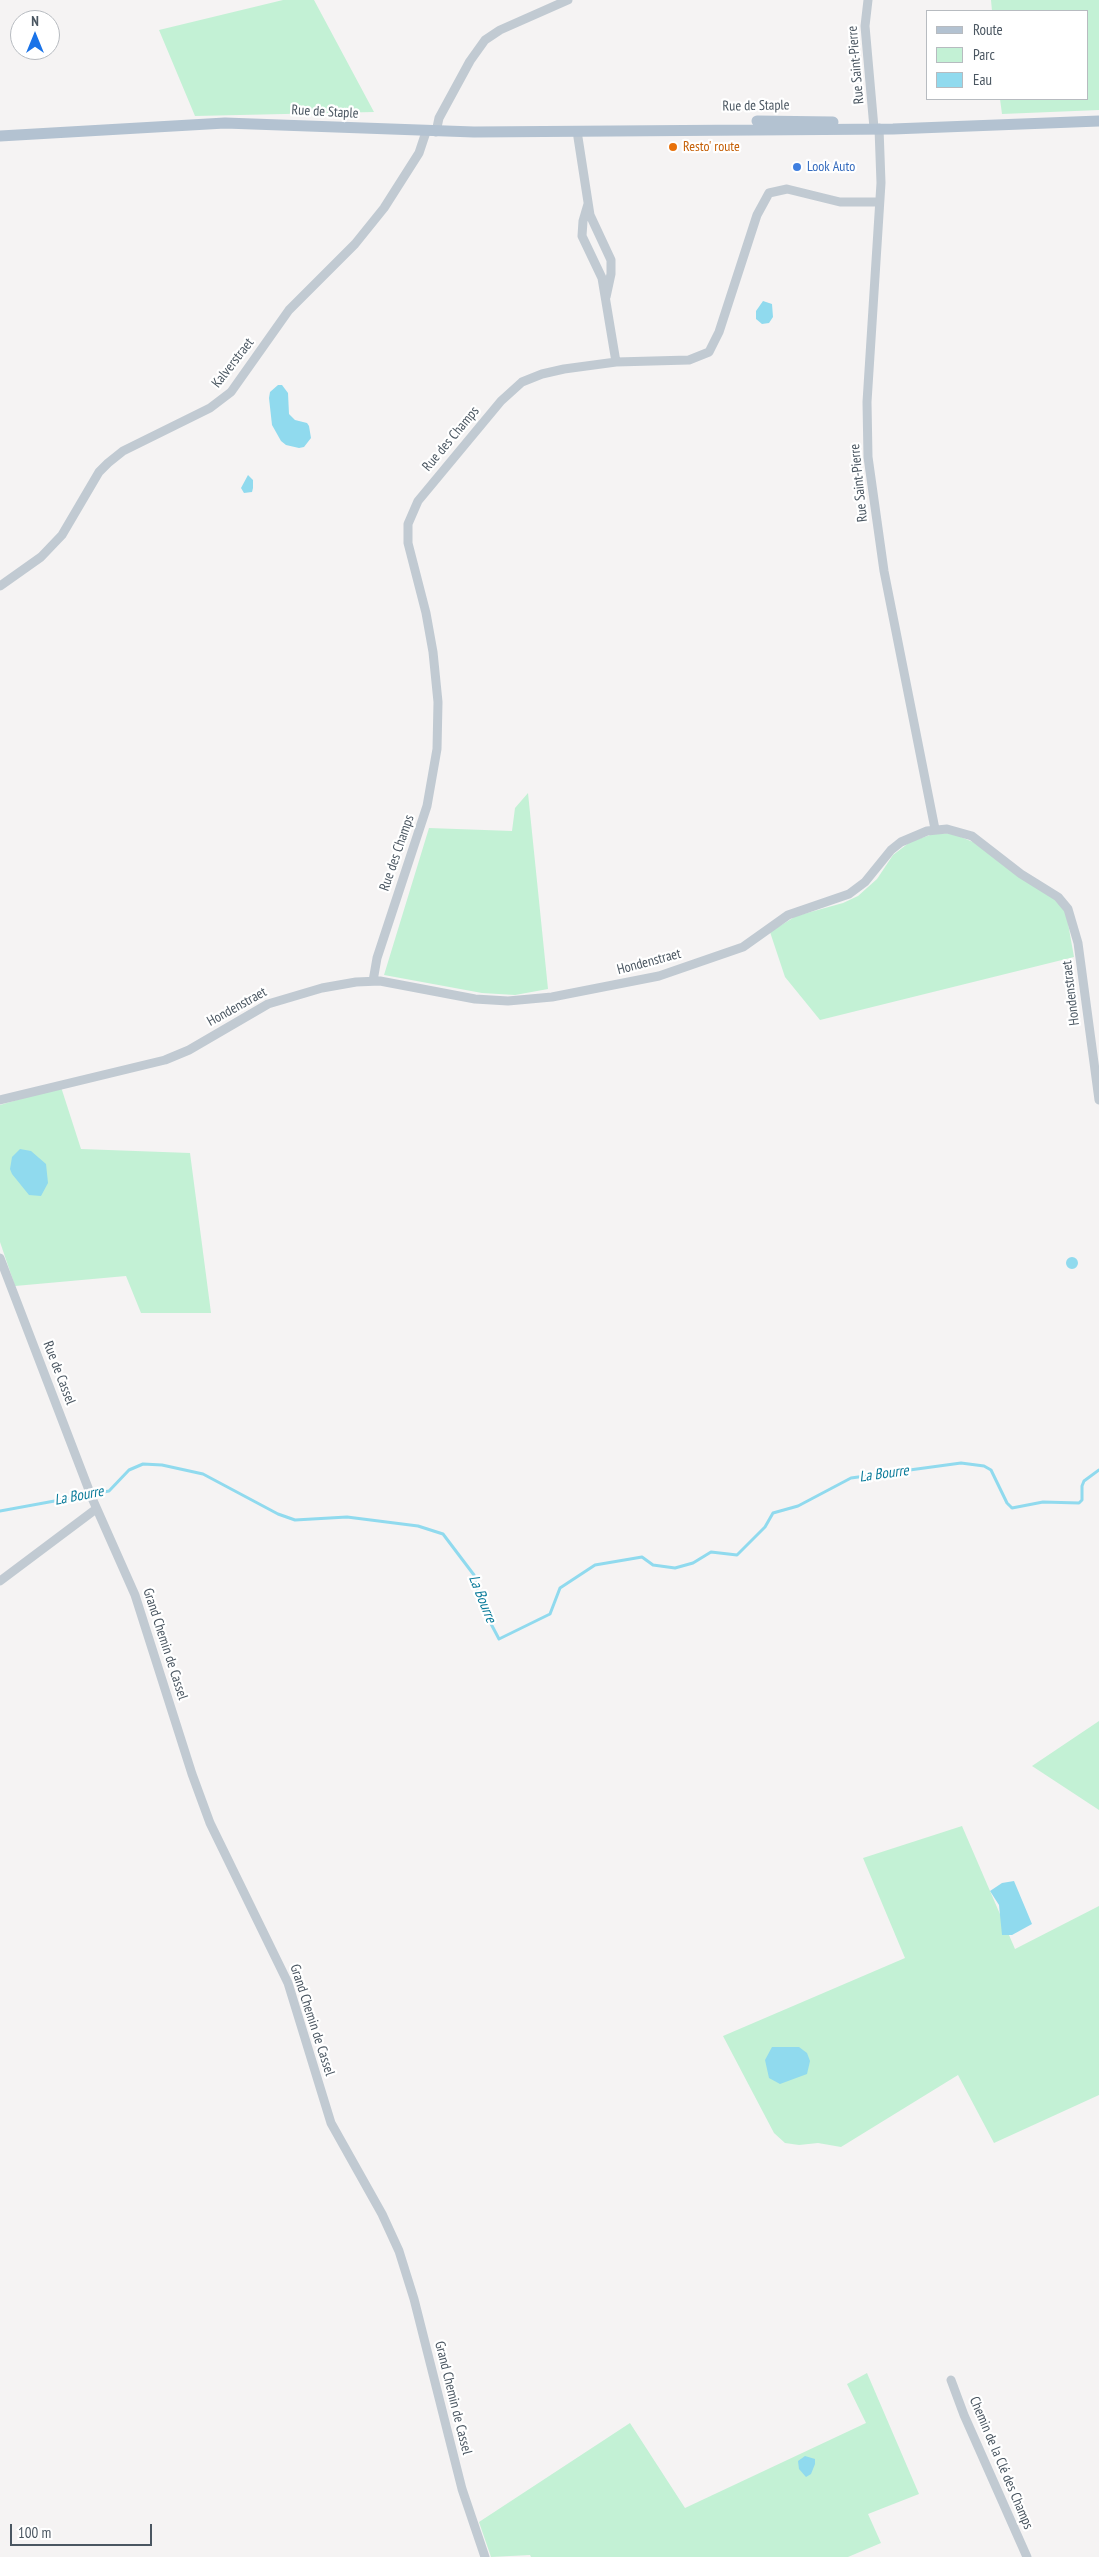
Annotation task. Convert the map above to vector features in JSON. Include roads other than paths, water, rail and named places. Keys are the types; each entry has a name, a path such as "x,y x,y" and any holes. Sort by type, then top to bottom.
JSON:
{"main road":[{"name":"Rue de Staple","path":"992,124 1032,115 1099,113"},
{"name":"Rue de Staple","path":"0,136 233,123 431,132 649,130 710,122 828,122 872,128 1099,121"}],"street":[{"name":"Kalverstraet","path":"0,586 41,557 62,534 99,472 108,462 123,452 210,408 231,392 289,310 355,244 384,208 420,153 470,61 485,40 500,30 568,0"},
{"name":"Rue Saint-Pierre","path":"868,0 866,26 872,128 879,202 867,402 868,458 884,572 935,830"},
{"path":"577,131 588,204 594,226 611,260 611,274 606,297"},
{"name":"Rue des Champs","path":"373,981 378,958 425,814 437,749 438,702 433,652 426,613 408,543 408,524 412,512 426,490 501,401 517,386 549,372 616,362 690,360 709,352 717,338 756,216 769,192 787,189 840,202 879,202"},
{"path":"588,204 583,221 582,236 600,272 606,297 616,362"},
{"name":"Hondenstraet","path":"0,1100 165,1060 189,1050 252,1011 279,1000 322,988 373,981 475,999 508,1002 544,998 651,978 743,947 788,915 849,894 871,877 896,846 914,836 935,830 953,830 972,836 1021,874 1058,897 1068,909 1078,942 1099,1100"},
{"name":"Rue de Cassel","path":"0,1258 90,1494"},
{"name":"Grand Chemin de Cassel","path":"90,1494 124,1565 143,1616 182,1743 208,1816 291,1992 331,2123 382,2214 399,2251 414,2299 462,2489 485,2557"},
{"path":"0,1581 96,1508"},
{"name":"Chemin de la Clé des Champs","path":"951,2380 961,2408 1027,2557"}],"water":[{"path":"763,301 772,304 773,317 769,323 762,324 756,319 756,311"},
{"path":"278,385 282,385 288,393 289,414 295,420 307,423 309,426 311,438 304,447 299,448 286,445 281,441 272,425 269,398 270,392"},
{"path":"248,475 253,480 253,488 252,492 244,493 241,488"},
{"path":"20,1149 31,1151 46,1164 48,1183 41,1196 29,1195 12,1174 10,1169 12,1157"},
{"path":"1070,1257 1074,1257 1078,1263 1074,1269 1070,1269 1066,1265 1066,1261"},
{"path":"1014,1881 1032,1924 1012,1935 1002,1935 999,1905 990,1891 1002,1883"},
{"path":"772,2047 799,2047 807,2053 810,2061 807,2074 780,2084 769,2078 765,2060"},
{"path":"805,2456 815,2459 811,2474 806,2477 799,2469 798,2461"}],"waterway":[{"name":"La Bourre","path":"0,1511 109,1491 129,1470 143,1464 162,1465 203,1474 278,1514 295,1520 347,1517 418,1526 443,1534 474,1575 480,1603 499,1639 550,1614 560,1588 595,1565 642,1557 653,1565 675,1568 693,1563 711,1552 737,1555 765,1527 773,1513 798,1506 851,1478 961,1463 984,1466 991,1470 1007,1503 1012,1508 1043,1502 1079,1503 1082,1500 1084,1481 1099,1470"}],"place":[{"name":"Resto' route","path":"673,147"},
{"name":"Look Auto","path":"797,167"}]}
